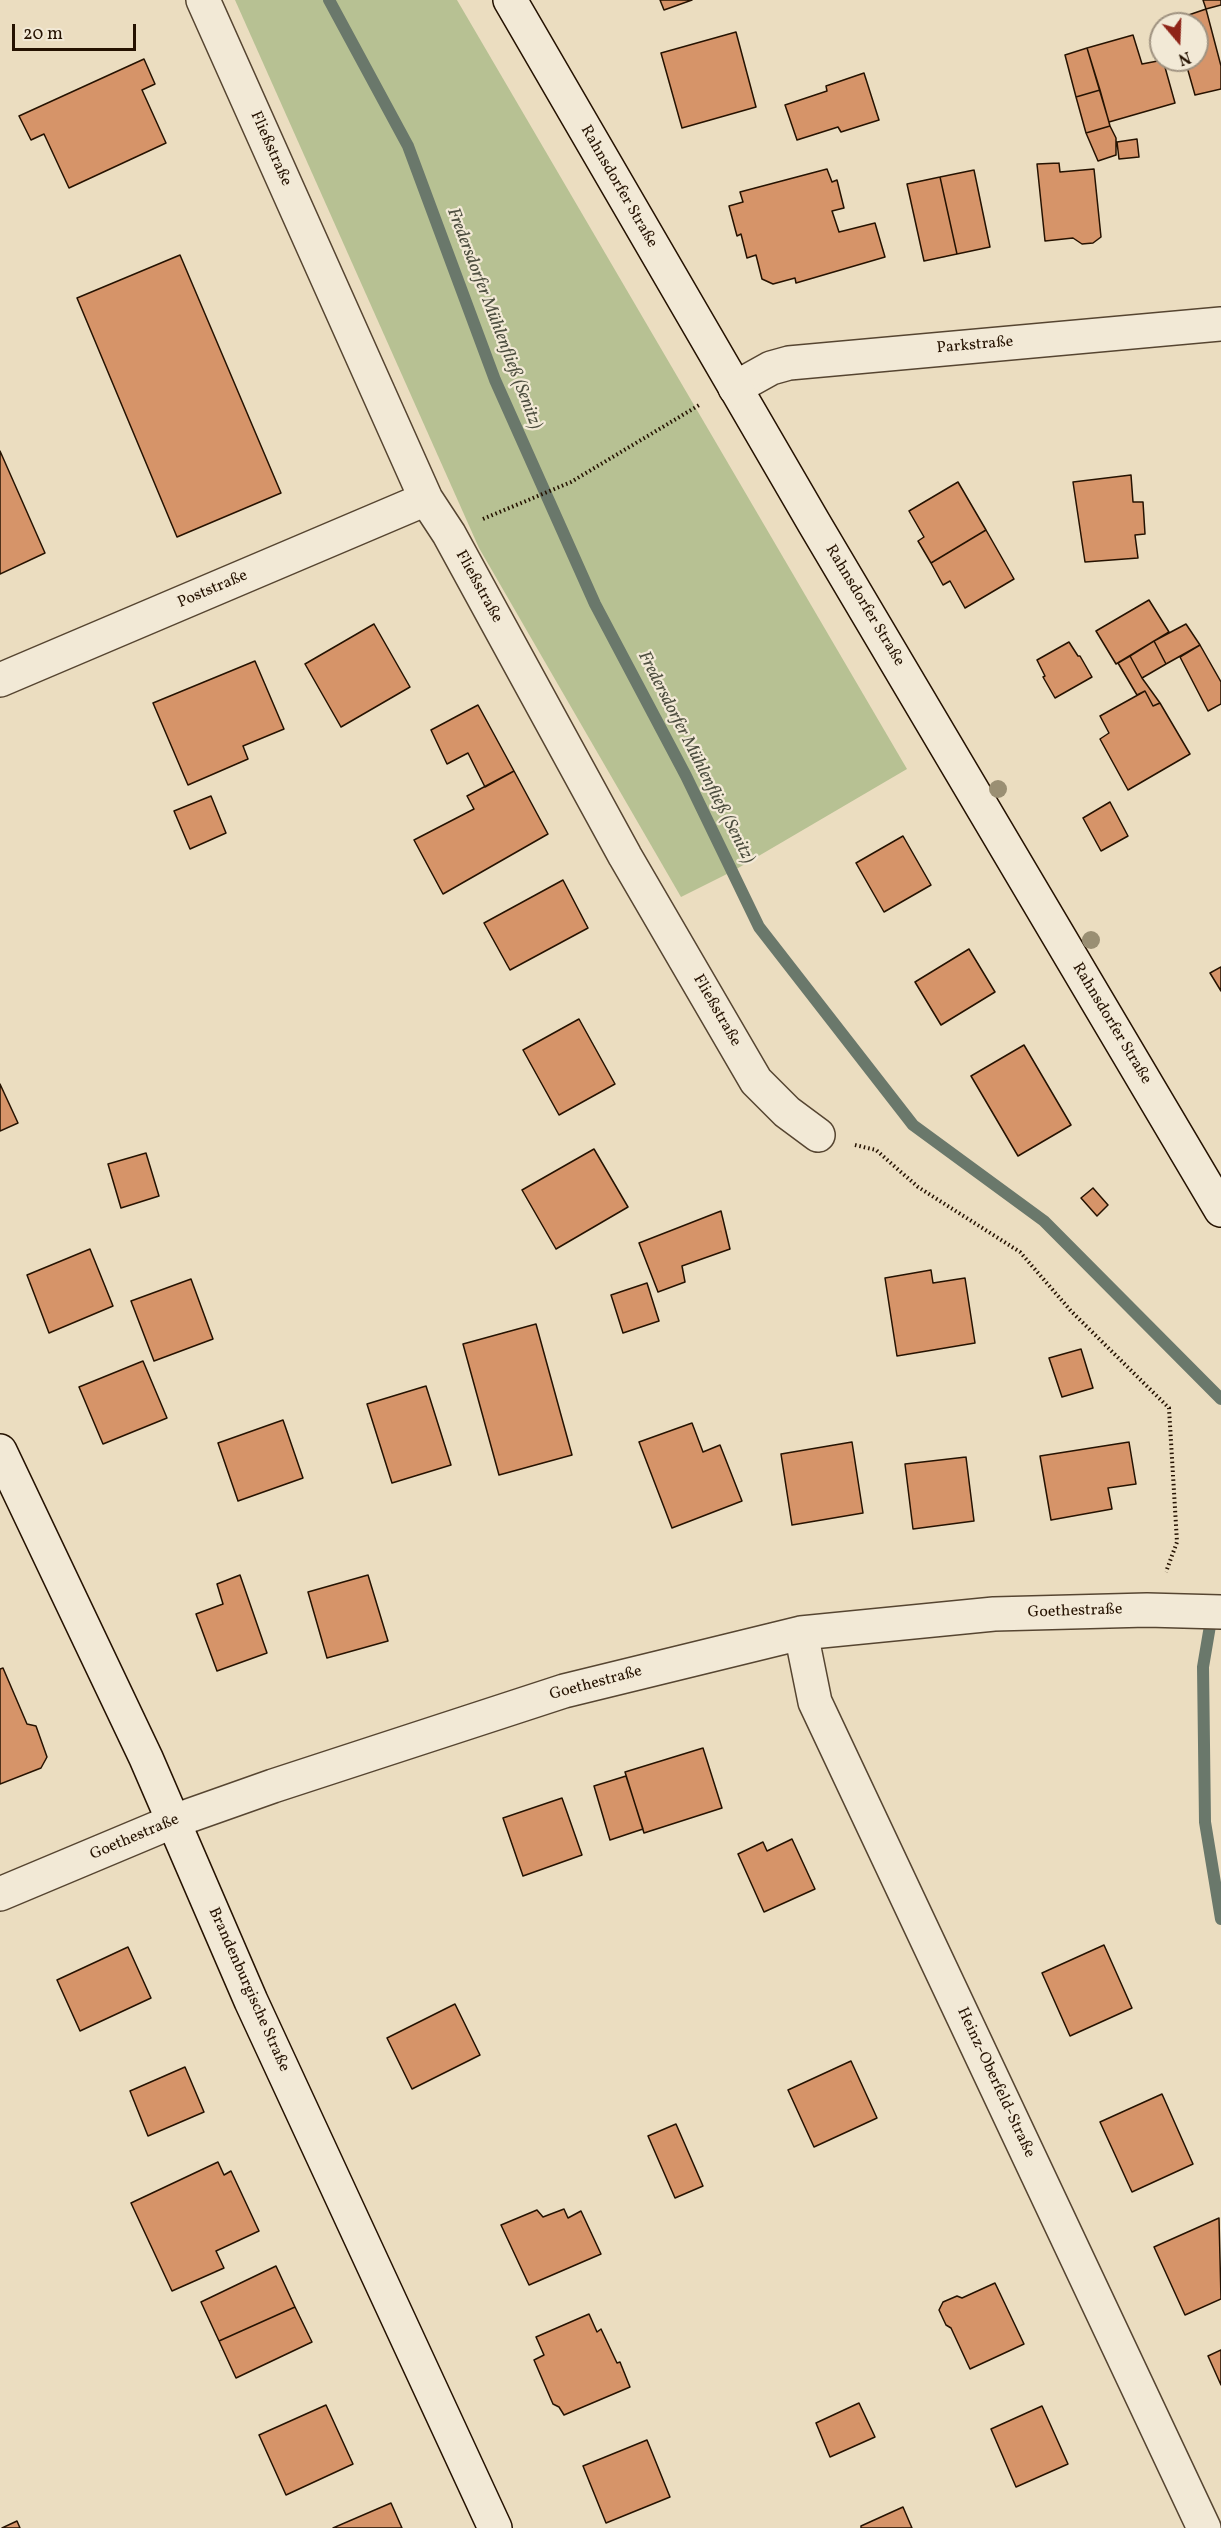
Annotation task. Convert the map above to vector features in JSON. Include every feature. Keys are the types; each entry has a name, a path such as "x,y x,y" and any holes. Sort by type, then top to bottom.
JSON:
{"street":[{"name":"Fließstraße","path":"203,0 426,499 449,534 625,856 756,1081 787,1112 818,1135"},
{"name":"Rahnsdorfer Straße","path":"510,0 735,388 1221,1210"},
{"name":"Parkstraße","path":"735,388 771,368 789,363 1221,324"},
{"name":"Poststraße","path":"0,680 426,499"},
{"name":"Brandenburgische Straße","path":"0,1451 174,1821 256,2011 495,2528"},
{"name":"Goethestraße","path":"0,1893 119,1846 174,1821 273,1785 564,1691 801,1633 994,1614 1147,1610 1221,1612"},
{"name":"Heinz-Oberfeld-Straße","path":"801,1633 815,1702 1204,2528"}],"path":[{"path":"509,508 572,482 701,405"},
{"path":"818,1135 876,1150 918,1187 1020,1252 1071,1311 1169,1408 1177,1542 1169,1568 1162,1577 1147,1610"}],"green space":[{"path":"235,0 457,0 907,769 733,871 681,897 479,548"}],"building":[{"path":"660,0 692,0 664,10"},
{"path":"1203,0 1221,0 1221,5 1206,9"},
{"path":"1209,20 1221,66 1221,89 1195,95 1188,72 1209,72"},
{"path":"736,32 756,107 682,128 661,53"},
{"path":"1133,35 1142,64 1149,63 1149,72 1166,72 1175,103 1109,122 1087,48"},
{"path":"1087,48 1100,90 1076,97 1065,55"},
{"path":"144,59 155,84 142,90 166,143 69,188 44,134 31,140 19,116"},
{"path":"864,73 879,120 841,132 838,127 797,140 785,105 827,91 826,86"},
{"path":"1100,90 1110,126 1086,133 1076,97"},
{"path":"1110,126 1116,138 1116,155 1098,161 1086,133"},
{"path":"1137,139 1139,157 1119,159 1117,142"},
{"path":"1059,163 1060,172 1094,169 1101,237 1093,243 1082,244 1073,238 1045,241 1037,164"},
{"path":"827,169 832,182 837,180 844,208 832,211 839,232 875,223 885,257 796,283 795,278 773,284 762,279 756,255 747,258 741,234 737,236 729,206 743,202 740,192"},
{"path":"974,170 990,247 957,254 940,177"},
{"path":"940,177 957,254 924,261 907,184"},
{"path":"180,255 281,493 177,537 77,298"},
{"path":"0,451 45,553 0,574"},
{"path":"1131,475 1133,502 1143,502 1145,534 1135,535 1138,558 1085,562 1073,482"},
{"path":"958,482 986,530 931,563 918,541 924,537 909,511"},
{"path":"986,530 1014,579 965,608 950,581 943,585 931,563"},
{"path":"1149,600 1169,632 1116,664 1096,631"},
{"path":"374,624 410,687 341,727 305,664"},
{"path":"1186,624 1200,645 1166,664 1154,641"},
{"path":"1154,641 1166,664 1142,678 1130,656"},
{"path":"1069,642 1092,677 1055,698 1043,677 1045,676 1037,660"},
{"path":"1200,645 1221,682 1221,704 1208,711 1180,657"},
{"path":"1130,656 1160,703 1153,706 1145,691 1137,695 1118,663"},
{"path":"255,661 284,729 243,746 248,759 188,785 153,703"},
{"path":"1145,691 1153,706 1160,703 1190,754 1128,790 1100,739 1109,733 1100,716"},
{"path":"478,705 514,771 485,787 468,753 447,764 431,730"},
{"path":"514,771 548,834 443,894 414,840 474,809 467,796"},
{"path":"211,796 226,833 190,849 174,811"},
{"path":"1110,802 1128,836 1101,851 1083,818"},
{"path":"903,836 931,885 884,912 856,863"},
{"path":"563,880 588,928 510,970 484,923"},
{"path":"969,949 995,992 941,1025 915,982"},
{"path":"1221,967 1221,991 1210,973"},
{"path":"579,1019 615,1084 559,1115 523,1050"},
{"path":"1024,1045 1071,1125 1018,1156 971,1076"},
{"path":"0,1084 18,1123 0,1131"},
{"path":"594,1149 628,1207 556,1249 522,1190"},
{"path":"146,1153 159,1196 121,1208 108,1164"},
{"path":"1093,1188 1108,1205 1097,1216 1081,1198"},
{"path":"721,1211 730,1249 682,1266 685,1282 658,1292 639,1243"},
{"path":"90,1249 113,1306 49,1333 27,1275"},
{"path":"931,1270 933,1283 965,1278 975,1343 897,1356 885,1278"},
{"path":"191,1279 213,1339 154,1361 131,1301"},
{"path":"647,1283 659,1321 623,1333 611,1295"},
{"path":"536,1324 572,1455 499,1475 463,1344"},
{"path":"1081,1349 1093,1388 1062,1397 1049,1358"},
{"path":"143,1361 167,1418 103,1444 79,1387"},
{"path":"426,1386 451,1465 392,1483 367,1404"},
{"path":"283,1420 303,1478 238,1501 218,1443"},
{"path":"692,1423 703,1452 720,1445 742,1501 672,1528 639,1442"},
{"path":"852,1442 863,1513 792,1525 781,1454"},
{"path":"1129,1442 1136,1484 1108,1488 1112,1509 1051,1520 1040,1456"},
{"path":"966,1457 974,1521 913,1529 905,1464"},
{"path":"240,1575 267,1653 217,1671 196,1614 223,1604 217,1584"},
{"path":"368,1575 388,1641 327,1658 308,1592"},
{"path":"3,1668 27,1724 36,1726 47,1757 41,1768 0,1784 0,1669"},
{"path":"703,1748 722,1808 644,1833 625,1772"},
{"path":"626,1776 643,1829 610,1840 594,1786"},
{"path":"562,1798 582,1855 523,1876 503,1818"},
{"path":"792,1839 815,1889 764,1912 738,1854 763,1842 767,1851"},
{"path":"1104,1945 1132,2008 1070,2036 1042,1973"},
{"path":"128,1947 151,1998 80,2031 57,1980"},
{"path":"455,2004 480,2055 412,2089 387,2038"},
{"path":"851,2061 877,2118 814,2147 788,2090"},
{"path":"185,2067 204,2112 148,2136 130,2091"},
{"path":"1162,2094 1193,2164 1132,2192 1100,2122"},
{"path":"676,2124 703,2186 675,2198 648,2136"},
{"path":"218,2162 224,2175 231,2171 259,2231 216,2251 224,2268 172,2291 131,2203"},
{"path":"564,2209 568,2218 581,2211 601,2254 529,2285 501,2225 537,2210 543,2217"},
{"path":"1219,2218 1221,2299 1185,2315 1154,2247"},
{"path":"276,2266 295,2307 219,2341 201,2302"},
{"path":"995,2283 1024,2344 970,2369 951,2328 946,2325 939,2310 943,2302 957,2296 962,2298"},
{"path":"295,2307 312,2342 236,2378 219,2341"},
{"path":"589,2314 597,2332 601,2329 617,2363 620,2362 630,2387 564,2415 559,2407 553,2404 534,2360 544,2355 536,2337"},
{"path":"1221,2350 1221,2385 1208,2356"},
{"path":"859,2403 875,2437 830,2457 816,2423"},
{"path":"326,2405 353,2464 286,2495 259,2435"},
{"path":"1042,2406 1068,2464 1016,2487 991,2429"},
{"path":"647,2440 670,2497 606,2523 583,2466"},
{"path":"391,2503 402,2528 333,2528"},
{"path":"903,2507 912,2528 861,2528 861,2526"},
{"path":"17,2521 20,2528 2,2528"}],"waterway":[{"name":"Fredersdorfer Mühlenfließ (Senitz)","path":"329,0 408,146 495,380 595,604 686,776 759,927 913,1125 1044,1221 1221,1399"},
{"name":"Fredersdorfer Mühlenfließ (Senitz)","path":"1212,1614 1203,1667 1205,1822 1221,1919"}]}
